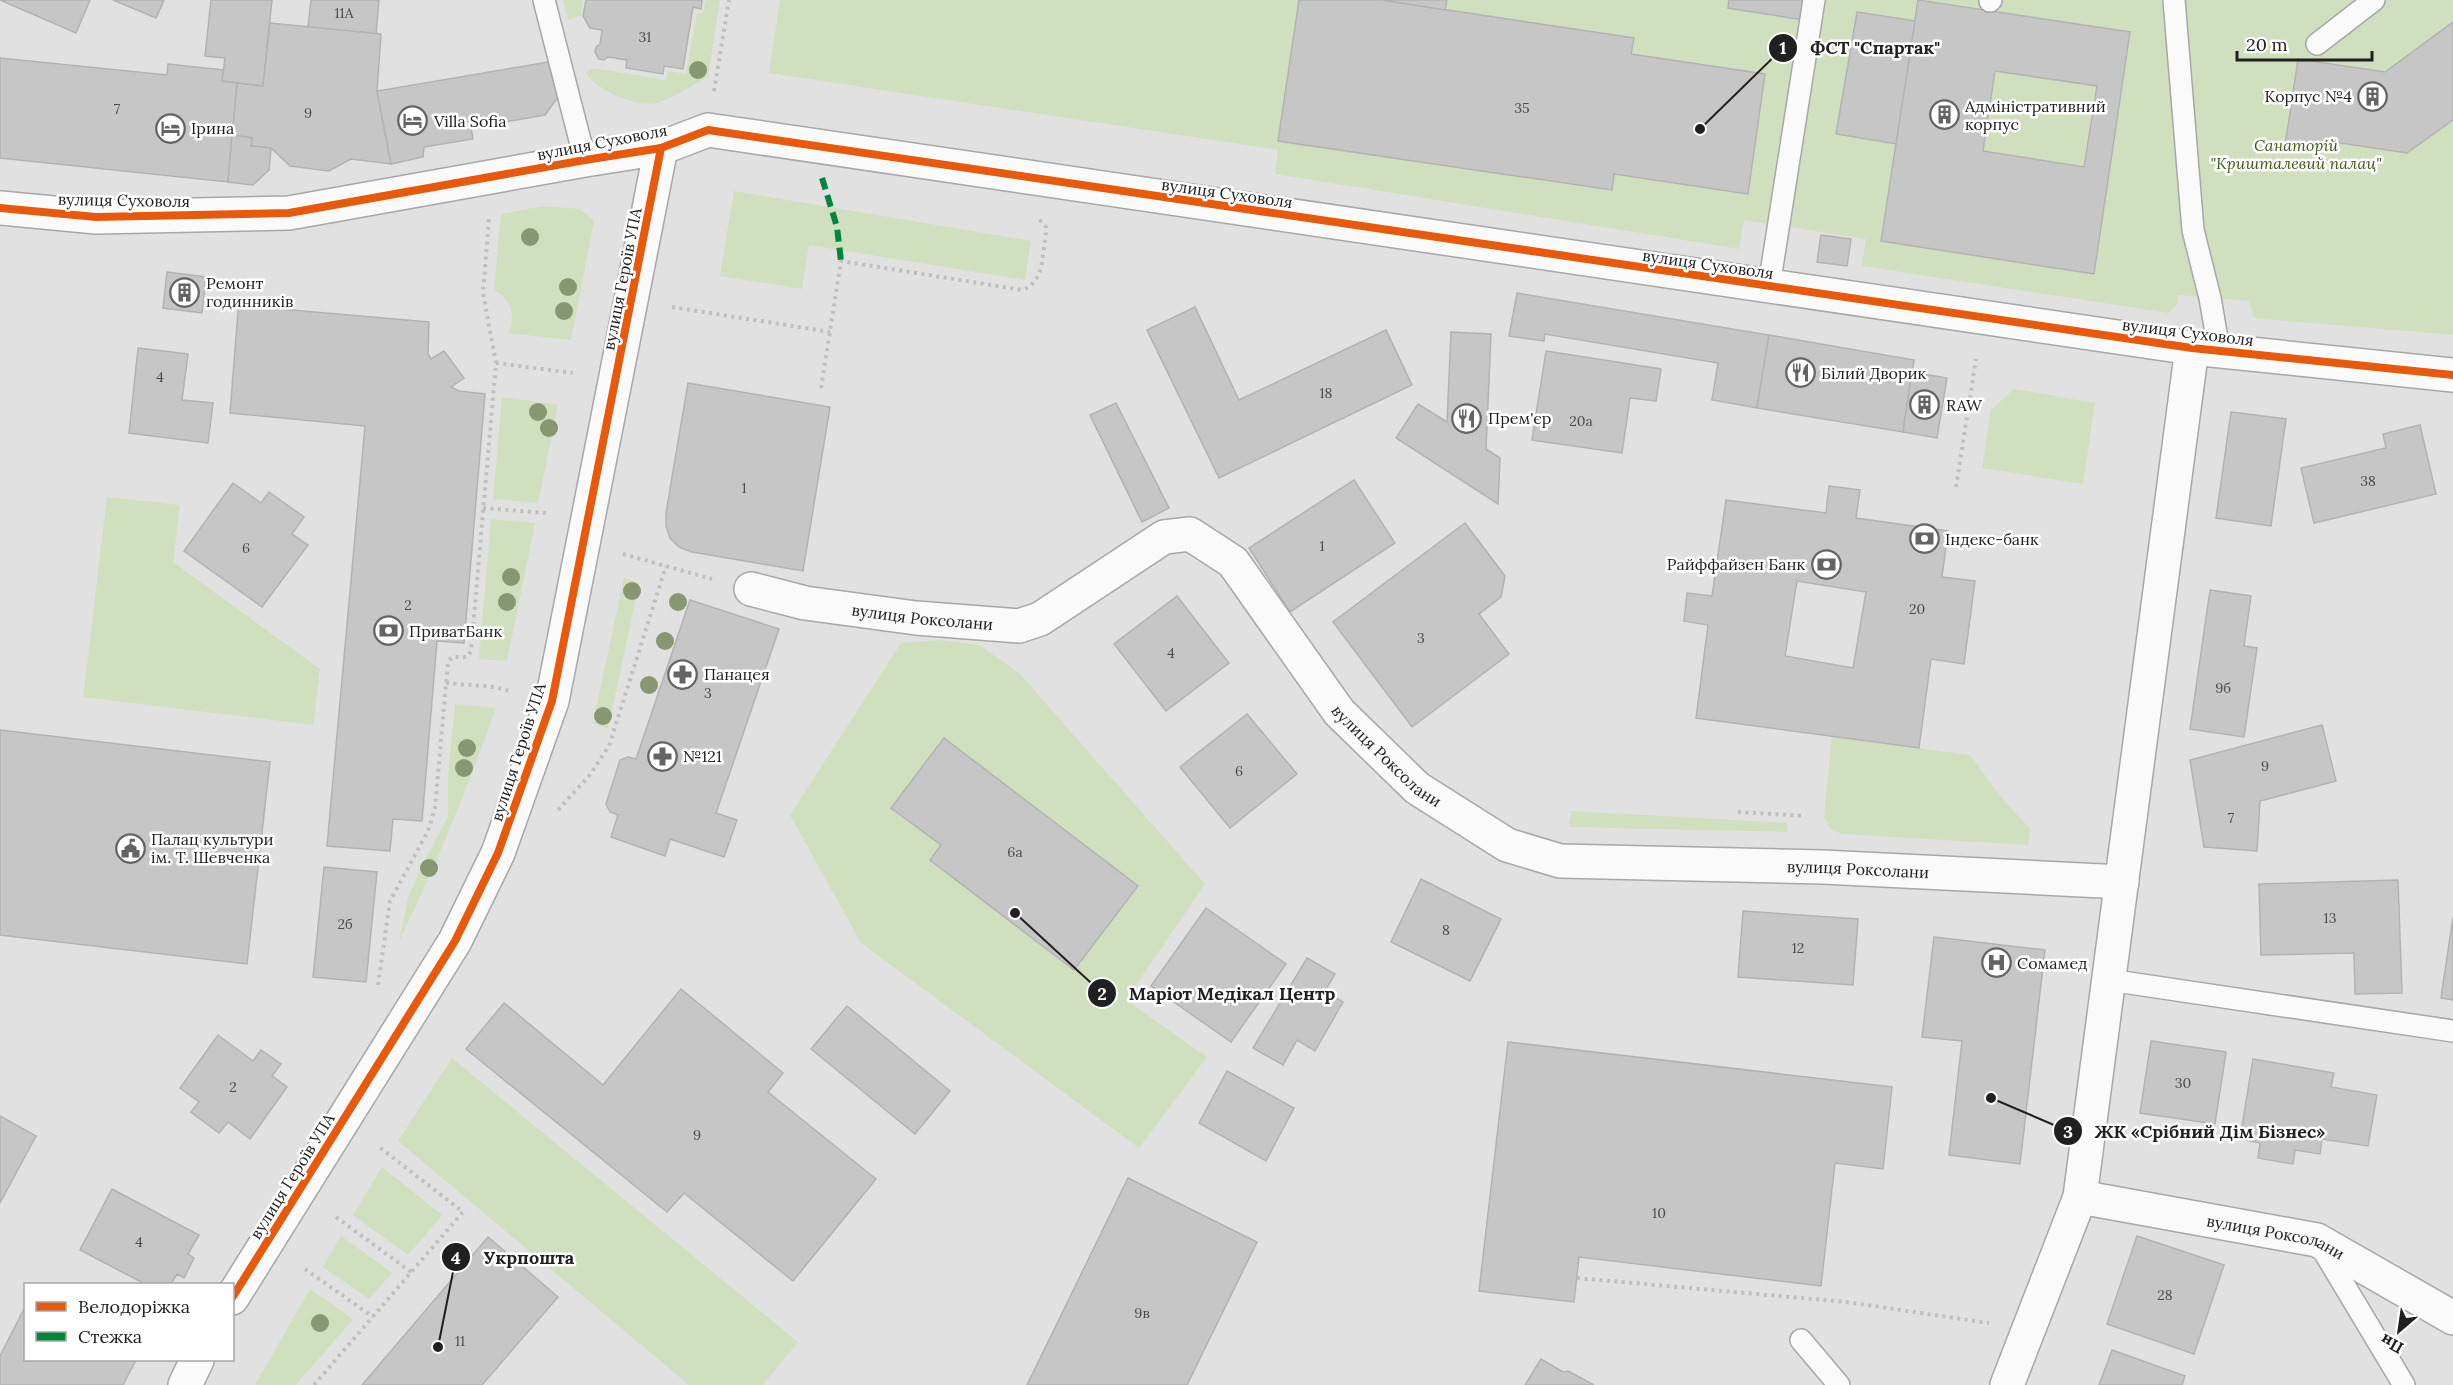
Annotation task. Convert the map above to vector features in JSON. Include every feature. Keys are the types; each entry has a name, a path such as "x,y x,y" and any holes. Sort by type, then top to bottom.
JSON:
{"street":[{"name":"вулиця Суховоля","path":"0,208 96,217 289,213 660,148 708,130 2205,349 2453,375"},
{"name":"вулиця Героїв УПА","path":"234,1295 455,941 498,853 552,701 660,148"},
{"path":"2007,1385 2080,1197 2122,882 2205,349"},
{"name":"вулиця Роксолани","path":"751,589 804,603 916,618 1019,626 1040,619 1164,537 1190,534 1233,562 1339,712 1347,720 1417,788 1507,845 1560,861 1823,867 2122,882"},
{"name":"вулиця Роксолани","path":"2080,1197 2317,1240 2453,1318"},
{"path":"185,1385 196,1361"}],"lane":[{"path":"544,0 585,160"},
{"path":"1769,286 1814,0"},
{"path":"2174,0 2193,230 2210,298 2205,349"},
{"path":"2317,44 2374,0"},
{"path":"2109,980 2453,1031"},
{"path":"2317,1240 2404,1385"},
{"path":"1801,1340 1839,1385"}],"path":[{"path":"713,96 729,0"},
{"path":"821,388 841,261 1022,290 1035,284 1039,275 1046,227 1035,215"},
{"path":"376,996 390,901 428,831 435,808 448,660 452,657 467,657 471,651 496,363 483,292 489,217"},
{"path":"672,307 830,332"},
{"path":"1956,487 1976,359"},
{"path":"496,363 573,373"},
{"path":"483,508 546,513"},
{"path":"623,554 751,589"},
{"path":"558,810 589,776 609,746 666,566"},
{"path":"446,683 494,687 510,691"},
{"path":"1738,812 1805,816"},
{"path":"314,1385 463,1212 378,1146"},
{"path":"336,1217 411,1272"},
{"path":"305,1269 373,1317"},
{"path":"1576,1278 1846,1302 1984,1323"}],"green space":[{"path":"563,0 583,0 581,15 568,20"},
{"path":"705,0 720,0 708,77 670,98 649,104 629,100 607,91 598,86 586,73 593,68 666,80 668,71 686,74 697,13 703,13"},
{"name":"Санаторій \"Кришталевий палац\"","path":"780,0 2453,0 2453,335 2254,318 2249,301 2179,295 2177,305 2168,313 1862,266 1866,239 1744,220 1739,249 1275,174 1278,150 769,73"},
{"path":"734,191 1031,241 1025,280 809,245 802,289 720,276"},
{"path":"543,206 580,209 594,221 571,340 508,333 512,314 508,302 494,290 501,214"},
{"path":"2014,389 2095,403 2083,484 1982,468 1991,410"},
{"path":"502,397 558,405 538,503 493,499"},
{"path":"107,497 180,505 173,562 320,669 313,725 83,697"},
{"path":"491,519 535,523 507,661 479,659"},
{"path":"624,578 639,583 608,729 593,723"},
{"path":"938,640 979,645 1019,673 1205,884 1126,1000 1207,1057 1139,1148 861,943 790,815 901,643"},
{"path":"455,704 496,708 451,826 399,941 408,898 423,863 448,817 448,774"},
{"path":"1832,737 1970,755 2001,797 2030,829 2028,845 1841,834 1831,829 1824,817"},
{"path":"1571,811 1788,823 1787,832 1569,827"},
{"path":"2254,1010 2411,1033 2411,1037 2254,1014"},
{"path":"452,1058 798,1342 763,1385 689,1385 398,1141"},
{"path":"382,1167 442,1215 408,1255 353,1215"},
{"path":"341,1236 392,1273 369,1299 323,1267"},
{"path":"310,1289 353,1319 296,1385 255,1385"}],"building":[{"path":"0,0 90,0 76,33"},
{"path":"113,0 164,0 156,18"},
{"path":"211,0 272,0 263,86 222,81 225,58 205,56"},
{"path":"311,0 379,0 376,35 308,27"},
{"path":"586,0 702,0 701,9 693,7 683,69 664,66 663,74 626,68 627,60 608,57 604,60 599,59 595,52 596,47 600,44 602,30 590,28 583,16"},
{"path":"1299,0 1382,0 1634,38 1631,54 1765,74 1748,194 1614,174 1612,190 1278,141"},
{"path":"1382,0 1447,0 1445,10"},
{"path":"1729,0 1806,0 1803,20 1728,8"},
{"name":"Адміністративний корпус","path":"1918,0 2130,32 2094,274 1881,241","holes":["1995,71 2097,86 2084,167 1983,151"]},
{"path":"1857,12 1915,21 1896,144 1836,134"},
{"name":"Корпус №4","path":"2453,22 2453,120 2407,153 2321,140 2320,152 2285,146 2298,59 2385,72"},
{"path":"270,23 381,34 377,91 391,164 351,159 329,171 290,166 271,148 251,146 252,138 232,135 237,83 263,86"},
{"path":"0,58 167,75 168,64 223,70 222,81 237,83 228,182 0,158"},
{"path":"548,62 558,97 545,115 471,128 473,139 424,147 423,157 391,164 377,91"},
{"path":"232,135 252,138 251,146 271,148 269,170 253,185 228,182"},
{"path":"1821,235 1851,239 1847,266 1817,262"},
{"name":"Ремонт годинників","path":"167,272 206,277 202,313 163,308"},
{"path":"1517,293 1769,335 1757,408 1712,400 1718,363 1545,334 1544,341 1509,336"},
{"path":"256,298 257,307 429,322 428,354 431,359 444,351 464,378 451,387 459,391 485,394 464,643 437,641 422,821 393,819 390,851 327,846 365,426 230,413 239,299"},
{"path":"1195,307 1239,400 1386,330 1412,385 1219,478 1147,330"},
{"name":"Прем'єр","path":"1451,332 1491,334 1486,449 1500,458 1498,504 1396,438 1418,404 1447,422"},
{"path":"1769,335 1914,360 1903,432 1757,408"},
{"path":"138,348 188,354 182,400 213,403 208,443 129,433"},
{"path":"1546,351 1661,369 1656,401 1630,398 1622,453 1532,440"},
{"name":"RAW","path":"1912,372 1947,378 1937,438 1903,432"},
{"path":"688,383 830,407 803,571 692,552 679,547 670,538 666,526 666,513"},
{"path":"1116,403 1169,508 1142,522 1090,415"},
{"path":"2231,412 2286,419 2271,526 2216,518"},
{"path":"2420,425 2436,494 2314,523 2301,468 2386,448 2383,434"},
{"path":"1354,480 1395,543 1290,612 1249,548"},
{"path":"233,483 261,503 269,492 304,517 292,534 308,545 262,607 184,551"},
{"path":"1829,486 1860,490 1856,518 1948,531 1942,577 1975,581 1964,664 1931,659 1919,748 1696,718 1708,625 1684,621 1687,593 1712,596 1726,500 1826,513","holes":["1797,581 1866,592 1853,668 1785,656"]},
{"path":"1465,523 1505,576 1501,597 1479,614 1509,654 1412,727 1333,622"},
{"path":"2210,590 2251,596 2244,646 2257,648 2244,737 2190,729"},
{"path":"1177,596 1229,663 1166,711 1114,644"},
{"path":"690,600 779,629 716,813 737,820 724,857 670,839 665,856 611,837 618,815 610,812 606,804 620,760 628,757 636,759"},
{"path":"1247,714 1297,774 1230,828 1180,767"},
{"path":"2322,725 2336,781 2260,801 2257,851 2204,847 2190,760"},
{"name":"Палац культури ім. Т. Шевченка","path":"0,730 270,762 247,964 0,935"},
{"path":"944,738 1138,886 1074,970 930,860 941,845 891,808"},
{"path":"324,867 377,872 366,982 313,977"},
{"path":"1421,879 1501,919 1470,981 1391,942"},
{"path":"2398,880 2402,993 2355,994 2354,953 2261,955 2259,884"},
{"path":"1206,908 1286,964 1231,1042 1151,986"},
{"path":"1743,911 1858,919 1853,985 1738,977"},
{"path":"2453,917 2453,1000 2441,998"},
{"path":"1934,937 2045,950 2020,1164 1949,1155 1962,1041 1922,1037"},
{"path":"1307,958 1335,974 1325,991 1343,1002 1315,1051 1297,1040 1283,1065 1253,1048"},
{"path":"681,989 783,1073 768,1092 876,1179 793,1281 684,1193 667,1212 466,1049 504,1003 603,1085"},
{"path":"847,1006 950,1091 915,1134 811,1049"},
{"path":"218,1035 253,1061 261,1050 281,1064 272,1076 287,1087 250,1139 228,1122 219,1133 191,1112 199,1102 180,1088"},
{"path":"2151,1041 2226,1052 2215,1124 2140,1113"},
{"path":"1508,1042 1892,1087 1883,1169 1835,1163 1821,1286 1579,1257 1574,1302 1479,1291"},
{"path":"2253,1059 2334,1073 2331,1087 2377,1095 2368,1146 2322,1139 2320,1154 2295,1150 2293,1164 2258,1158 2260,1143 2240,1139"},
{"path":"1227,1071 1294,1108 1266,1161 1199,1123"},
{"path":"0,1116 36,1136 0,1203"},
{"path":"1128,1178 1257,1242 1187,1385 1027,1385"},
{"path":"112,1189 199,1235 188,1254 194,1258 184,1278 177,1274 172,1283 143,1283 80,1250"},
{"path":"2137,1236 2224,1265 2194,1354 2107,1324"},
{"path":"488,1237 558,1297 482,1385 362,1385"},
{"path":"24,1309 24,1361 135,1361 123,1385 0,1385 0,1356"},
{"path":"2112,1350 2185,1376 2182,1385 2099,1385"},
{"path":"1541,1359 1563,1372 1568,1371 1594,1385 1525,1385"}],"marked path":[{"path":"822,178 837,227 841,261"}],"cycle path":[{"path":"0,208 96,217 289,213 661,148 708,130 2192,348 2453,375"},
{"path":"234,1295 455,941 498,853 552,701 661,148"}],"place":[{"name":"Корпус №4","path":"2373,96"},
{"name":"Адміністративний корпус","path":"1944,115"},
{"name":"Villa Sofia","path":"413,121"},
{"name":"Ірина","path":"170,128"},
{"name":"ФСТ \"Спартак\"","path":"1700,129"},
{"name":"Ремонт годинників","path":"185,292"},
{"name":"Білий Дворик","path":"1800,373"},
{"name":"RAW","path":"1925,405"},
{"name":"Прем'єр","path":"1467,418"},
{"name":"Індекс-банк","path":"1924,539"},
{"name":"Райффайзен Банк","path":"1826,564"},
{"name":"ПриватБанк","path":"388,631"},
{"name":"Панацея","path":"683,674"},
{"name":"№121","path":"662,756"},
{"name":"Палац культури ім. Т. Шевченка","path":"130,848"},
{"name":"Маріот Медікал Центр","path":"1015,913"},
{"name":"Сомамед","path":"1996,963"},
{"name":"ЖК «Срібний Дім Бізнес»","path":"1991,1098"},
{"name":"Укрпошта","path":"438,1347"}]}
